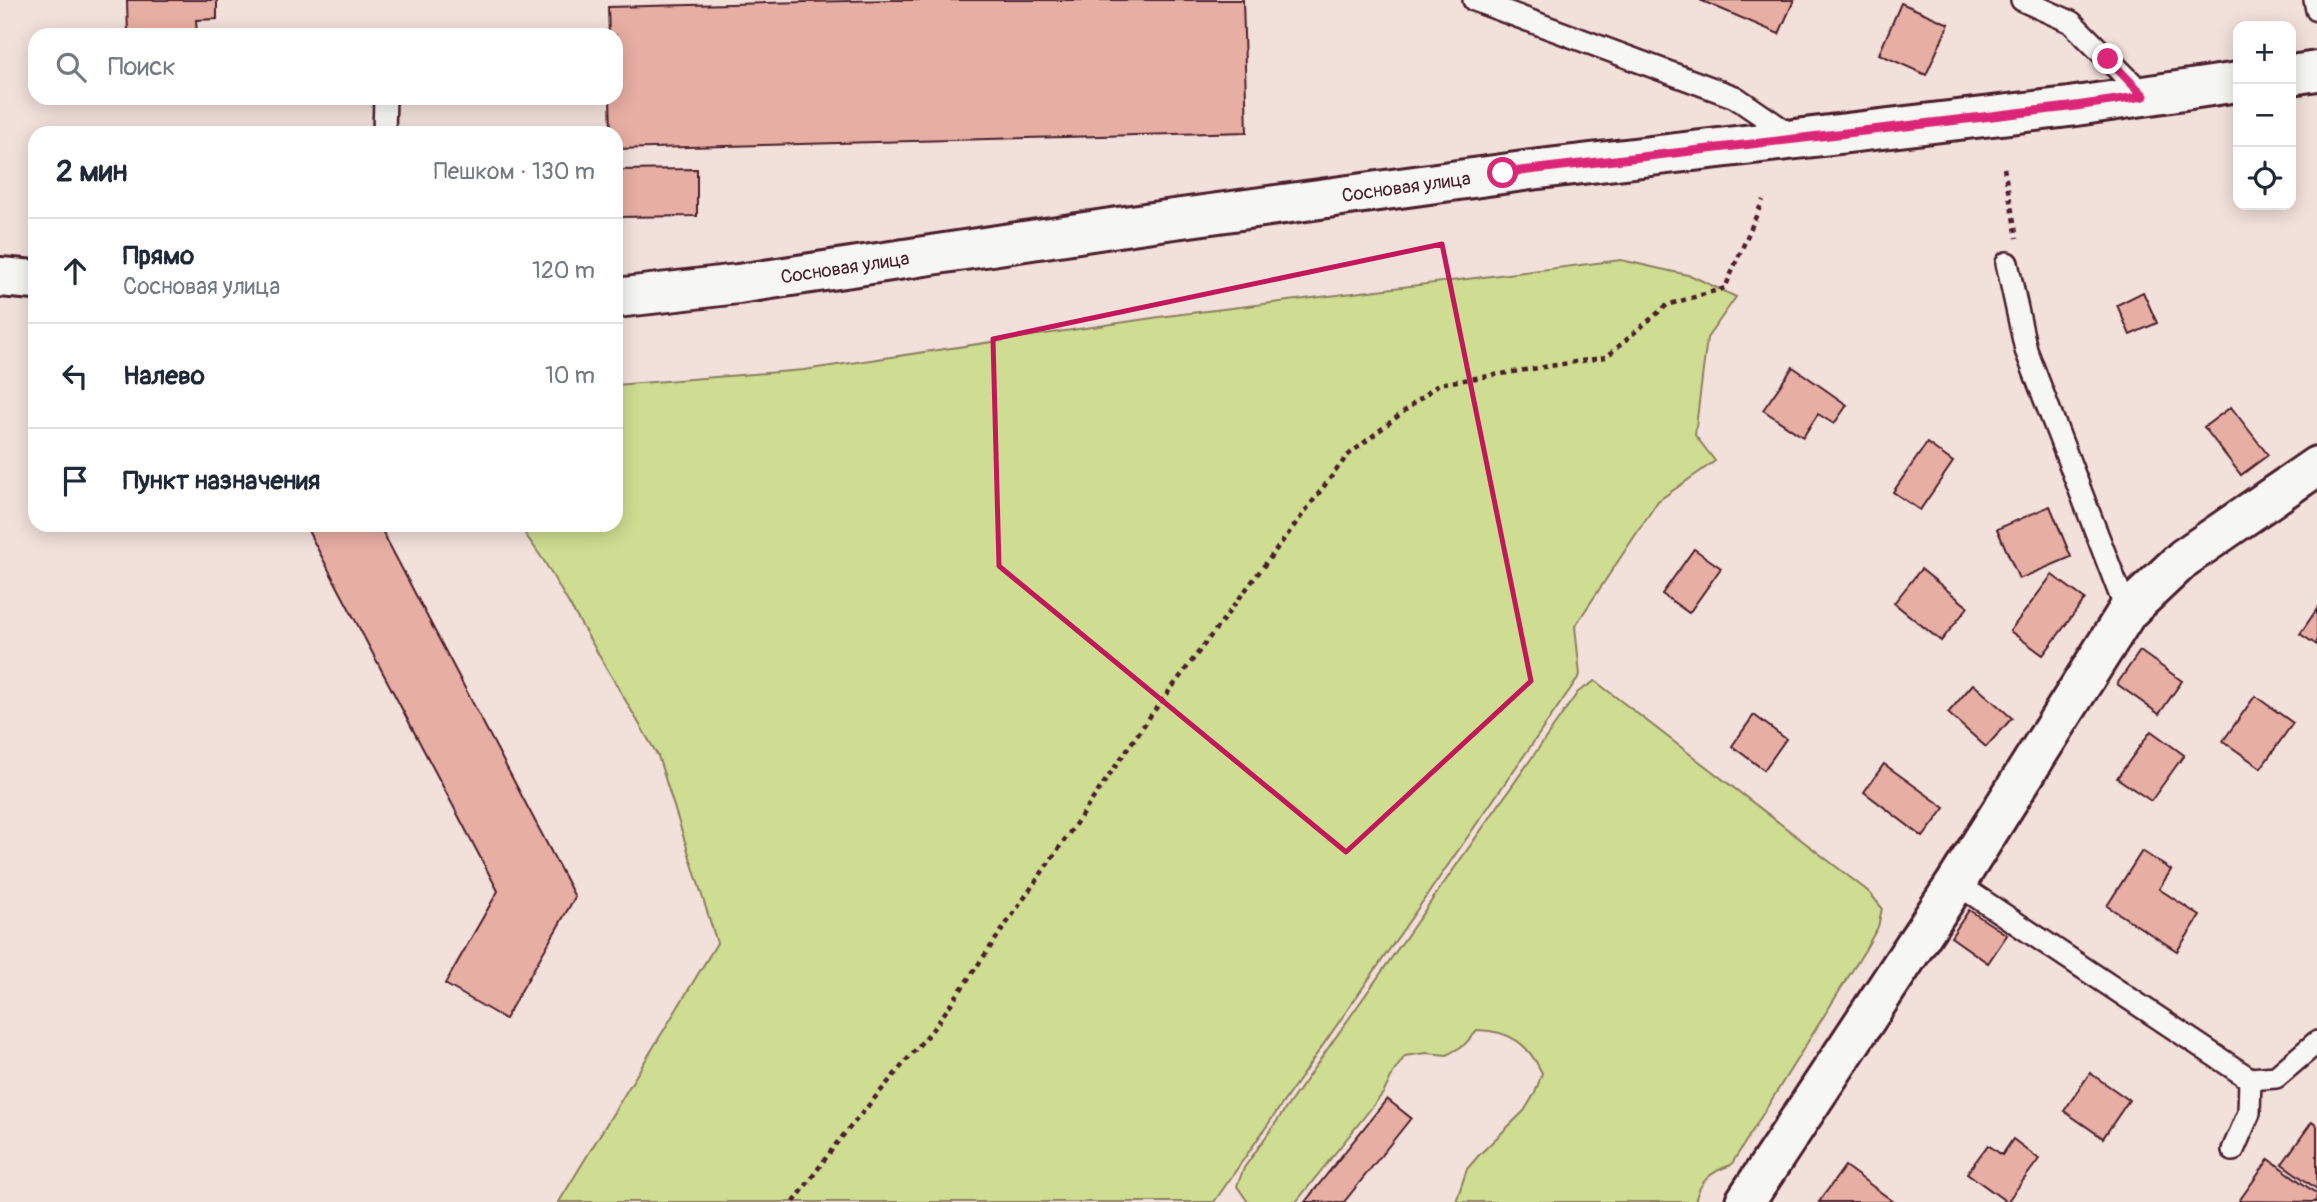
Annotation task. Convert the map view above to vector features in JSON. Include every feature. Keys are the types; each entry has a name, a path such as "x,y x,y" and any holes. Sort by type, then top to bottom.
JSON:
{"street":[{"path":"2296,74 2317,71"},
{"name":"Сосновая улица","path":"623,297 738,284 1131,225 1531,170 2056,108 2233,83"},
{"path":"0,276 28,279"},
{"path":"1745,1202 1956,883 2127,612 2184,558 2317,466"}],"lane":[{"path":"1474,0 1735,97 1795,139"},
{"path":"2022,0 2071,22 2144,96"},
{"path":"2315,0 2317,10"},
{"path":"383,126 385,105"},
{"path":"2007,263 2026,350 2127,612"},
{"path":"1956,883 2250,1079 2276,1077 2317,1042"},
{"path":"2233,1150 2249,1113 2250,1079"}],"path":[{"path":"2004,168 2014,222"},
{"path":"794,1202 836,1144 937,1024 1151,715 1347,456 1439,384 1606,357 1667,305 1725,288 1763,200"}],"highlighted area":[{"path":"1442,244 1531,681 1346,852 999,566 993,339"}],"green space":[{"path":"1621,260 1692,276 1736,297 1707,338 1695,435 1715,461 1658,501 1575,626 1580,675 1214,1202 559,1202 717,943 658,756 544,561 524,532 623,532 623,384 804,370 1166,316"},
{"path":"1595,681 1869,892 1882,908 1878,927 1865,950 1731,1165 1707,1178 1695,1202 1456,1202 1467,1169 1524,1111 1535,1093 1542,1073 1531,1054 1517,1041 1500,1033 1478,1030 1464,1045 1447,1055 1426,1053 1405,1056 1384,1092 1296,1202 1248,1202 1237,1186 1244,1168 1578,692"}],"building":[{"path":"127,0 217,0 217,19 196,20 197,28 128,28"},
{"path":"889,0 1243,0 1247,132 623,149 623,126 611,126 610,105 623,105 623,28 609,28 608,7"},
{"path":"1700,0 1794,0 1779,34"},
{"path":"1901,3 1949,24 1926,75 1879,54"},
{"path":"697,169 697,216 623,217 623,170"},
{"path":"2143,292 2157,323 2130,335 2117,305"},
{"path":"1793,367 1847,405 1834,424 1818,414 1803,437 1763,410"},
{"path":"2231,407 2268,455 2241,475 2204,427"},
{"path":"1927,443 1953,462 1920,510 1893,492"},
{"path":"2050,506 2071,557 2019,579 1997,529"},
{"path":"309,532 383,532 575,897 505,1019 445,984 498,891"},
{"path":"1694,549 1721,568 1689,613 1662,594"},
{"path":"1921,569 1968,607 1941,641 1894,603"},
{"path":"2052,575 2085,599 2043,655 2010,631"},
{"path":"2317,609 2317,645 2300,634"},
{"path":"2140,651 2182,681 2159,714 2117,684"},
{"path":"1973,684 2012,718 1986,747 1948,713"},
{"path":"2255,696 2293,723 2261,768 2223,741"},
{"path":"1754,715 1786,739 1764,770 1732,746"},
{"path":"2151,731 2184,755 2151,801 2117,778"},
{"path":"1884,764 1945,808 1923,837 1864,792"},
{"path":"2142,851 2171,870 2159,889 2200,916 2177,951 2107,906"},
{"path":"1969,910 2007,935 1988,963 1951,937"},
{"path":"2090,1073 2129,1100 2103,1138 2064,1111"},
{"path":"1387,1099 1411,1118 1344,1202 1305,1202"},
{"path":"2312,1122 2317,1126 2317,1189 2282,1164"},
{"path":"2013,1139 2039,1159 2007,1202 1967,1173 1988,1145 2002,1155"},
{"path":"2269,1159 2317,1194 2316,1202 2239,1201"},
{"path":"1845,1166 1894,1202 1819,1202"}],"route":[{"path":"1503,173 2144,96 2108,59"}]}
